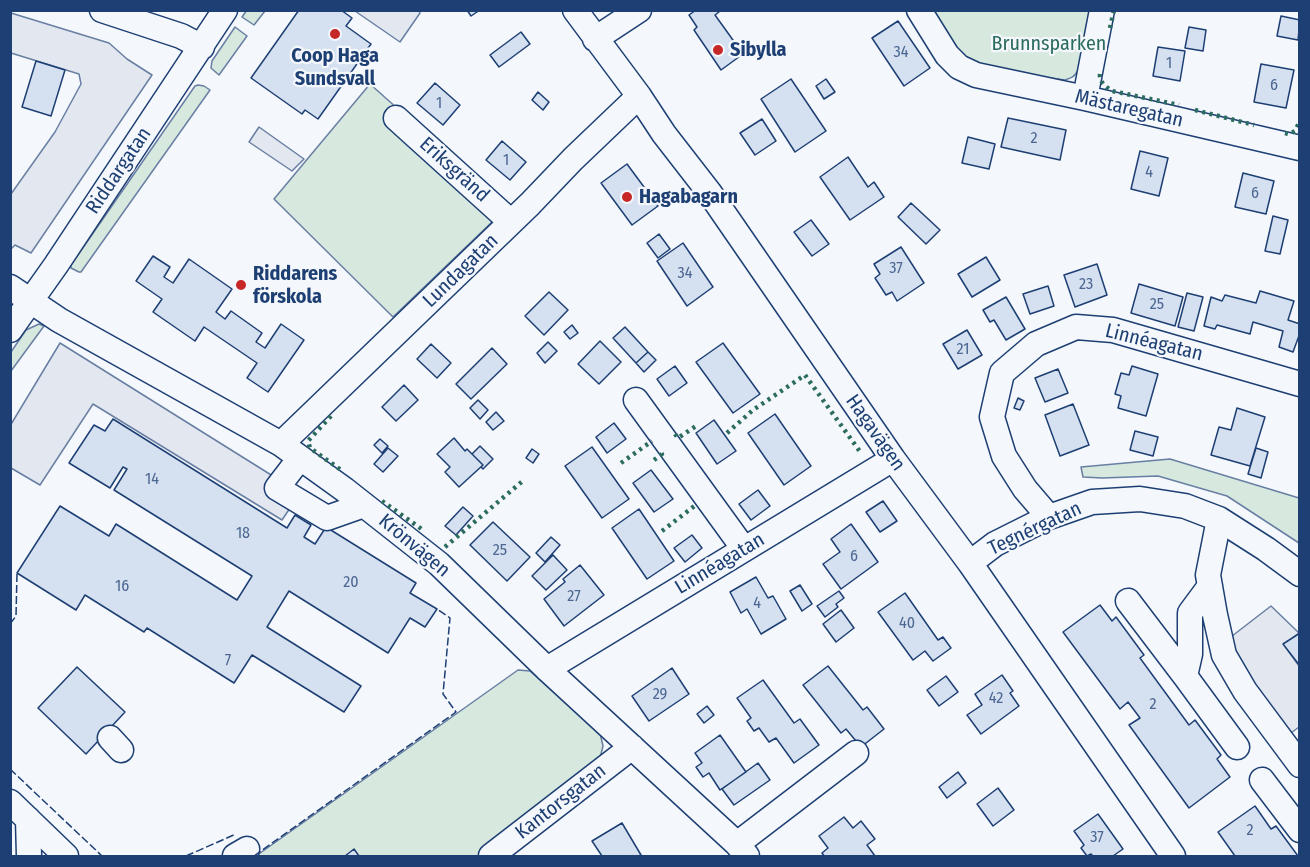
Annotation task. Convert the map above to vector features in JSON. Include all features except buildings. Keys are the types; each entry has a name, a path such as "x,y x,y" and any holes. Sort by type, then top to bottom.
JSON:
{"street":[{"path":"102,10 181,36 202,46"},
{"name":"Riddargatan","path":"10,330 225,10"},
{"name":"Hagavägen","path":"575,10 639,96 664,134 709,192 893,459 970,563 1173,856"},
{"path":"595,39 639,10"},
{"name":"Mästaregatan","path":"919,10 947,55 959,67 976,75 1299,148"},
{"path":"1085,98 1102,10"},
{"name":"Lundagatan","path":"364,505 327,518 277,489 290,451 573,159 639,96"},
{"name":"Eriksgränd","path":"396,118 512,222"},
{"name":"Krönvägen","path":"10,287 59,320 290,451 364,505 439,564 547,669 742,850"},
{"name":"Linnéagatan","path":"1049,518 1025,489 1004,456 992,417 1002,373 1036,344 1076,327 1113,330 1299,384"},
{"path":"636,400 744,549"},
{"name":"Linnéagatan","path":"547,669 893,459"},
{"name":"Tegnérgatan","path":"970,563 995,544 1049,518 1092,502 1140,499 1185,506 1218,519 1266,549 1299,574"},
{"path":"1218,519 1208,575 1224,655 1245,691 1299,765"},
{"path":"1185,676 1190,654 1190,613 1210,586"},
{"path":"1128,601 1237,747"},
{"name":"Kantorsgatan","path":"491,856 632,747"},
{"path":"742,850 856,753"},
{"path":"1262,780 1299,830"},
{"path":"10,802 66,856"},
{"path":"28,819 29,856"}],"green space":[{"path":"247,10 265,11 254,25 242,17"},
{"name":"Brunnsparken","path":"930,11 1093,11 1080,66 1075,75 1065,80 984,69 964,60"},
{"path":"235,27 247,36 219,75 211,68 212,61"},
{"path":"370,84 398,109 493,221 393,317 274,199"},
{"path":"195,86 210,90 81,272 71,268"},
{"path":"39,324 44,326 11,371 11,352 26,330"},
{"path":"1170,459 1299,498 1299,543 1227,496 1158,476 1083,477 1081,467"},
{"path":"518,670 530,671 600,733 603,746 599,762 480,856 256,856"}],"shaded area":[{"path":"355,11 419,11 420,13 400,42"},
{"path":"11,13 109,43 127,59 152,75 31,253 15,245 11,249 11,194 55,132 81,84 79,74 11,53"},
{"path":"259,127 304,159 292,171 249,142"},
{"path":"60,343 300,493 282,520 93,404 40,485 11,468 10,426"},
{"path":"1271,606 1299,633 1284,645 1299,666 1299,727 1283,739 1223,643"}],"hedge":[{"path":"1110,28 1114,10"},
{"path":"1100,74 1102,82 1112,91 1179,105"},
{"path":"1195,110 1254,125"},
{"path":"1285,133 1295,131 1300,121"},
{"path":"727,433 753,410 805,375 861,453"},
{"path":"331,416 308,441 310,448 341,470"},
{"path":"675,434 678,438 696,426"},
{"path":"621,463 652,441"},
{"path":"654,460 662,454 660,452"},
{"path":"445,547 525,479"},
{"path":"382,501 423,530"},
{"path":"662,531 697,504"}],"fence":[{"path":"10,624 16,616 17,573"},
{"path":"254,856 456,712 443,694 450,618 437,609"},
{"path":"10,769 102,856"},
{"path":"186,856 236,834"}],"place":[{"name":"Coop Haga Sundsvall","path":"335,34"},
{"name":"Sibylla","path":"718,50"},
{"name":"Hagabagarn","path":"627,197"},
{"name":"Riddarens förskola","path":"241,285"}]}
